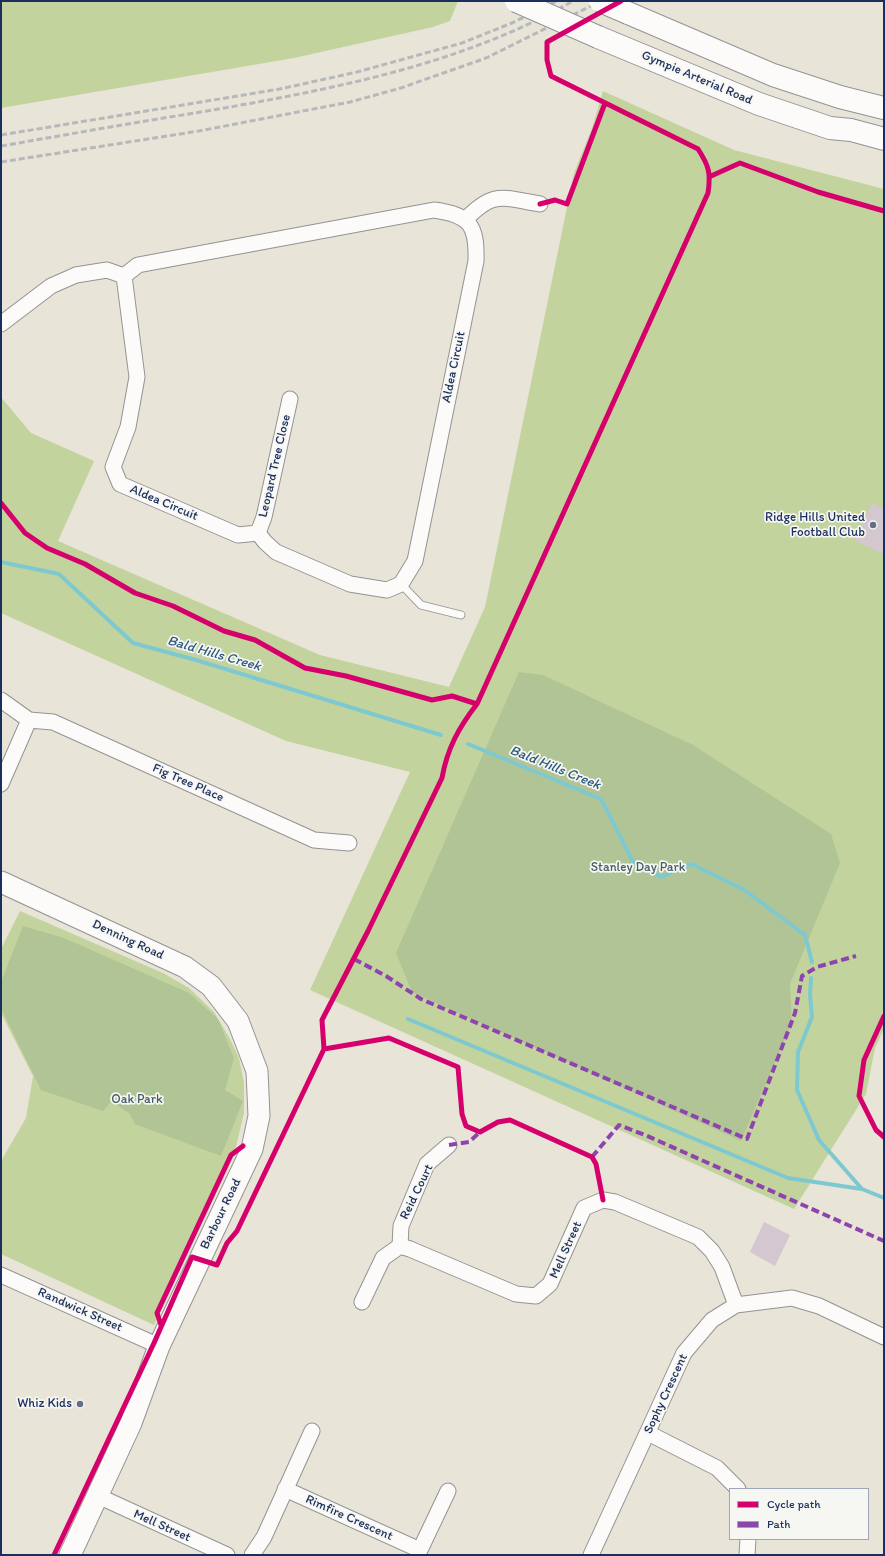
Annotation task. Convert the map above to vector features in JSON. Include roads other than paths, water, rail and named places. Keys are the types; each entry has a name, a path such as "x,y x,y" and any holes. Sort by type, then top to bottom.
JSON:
{"highway":[{"name":"Gympie Arterial Road","path":"516,1 759,104 830,128 851,130 884,139"},
{"path":"600,1 773,75 884,108"},
{"path":"830,128 846,140 884,152"}],"street":[{"path":"1,324 51,286 76,275 108,270 124,276 138,266 154,262 434,210 453,213 465,220 479,206 498,197 540,204"},
{"name":"Aldea Circuit","path":"401,584 415,561 476,261 476,240 470,226 465,220"},
{"name":"Aldea Circuit","path":"124,276 137,377 128,427 113,466 120,484 238,535 258,532"},
{"name":"Leopard Tree Close","path":"258,532 264,517 290,399"},
{"path":"258,532 265,542 276,552 350,584 387,590 401,584"},
{"path":"1,700 29,720 1,784"},
{"name":"Fig Tree Place","path":"29,720 53,722 314,840 349,843"},
{"name":"Denning Road","path":"1,882 185,967 211,986 238,1021"},
{"name":"Barbour Road","path":"70,1555 131,1423 159,1346 254,1141 259,1116 258,1070 238,1021"},
{"name":"Reid Court","path":"400,1246 401,1226 428,1164 449,1145"},
{"name":"Mell Street","path":"400,1246 516,1294 536,1296 550,1284 584,1208 604,1200 615,1202 698,1237 712,1251 722,1267 736,1305"},
{"path":"362,1302 384,1258 400,1246"},
{"name":"Randwick Street","path":"3,1281 159,1346"},
{"name":"Sophy Crescent","path":"591,1555 684,1353 712,1320 736,1305 792,1298 818,1306 884,1337"},
{"path":"252,1555 264,1537 312,1431"},
{"path":"648,1433 717,1468 737,1488"},
{"name":"Rimfire Crescent","path":"285,1489 418,1552 448,1491"},
{"name":"Mell Street","path":"98,1496 227,1555"},
{"path":"747,1555 748,1540"}],"lane":[{"path":"401,584 421,605 461,615"}],"waterway":[{"name":"Bald Hills Creek","path":"1,562 59,574 133,643 196,660 441,735"},
{"name":"Bald Hills Creek","path":"468,744 601,799 633,862 661,877 691,864 743,889 805,935 812,962"},
{"name":"Bald Hills Creek","path":"811,978 810,995 812,1017 798,1052 797,1090 819,1140 862,1189 884,1198"},
{"path":"408,1019 788,1178 862,1189"}],"railway":[{"path":"1,135 280,89 357,72 462,43 512,23 557,1"},
{"path":"1,146 302,94 395,72 486,42 530,23 573,1"},
{"path":"1,162 199,131 350,102 401,88 486,58 601,1"}],"place":[{"name":"Ridge Hills United Football Club","path":"873,525"},
{"name":"Whiz Kids","path":"80,1404"}],"park label":[{"name":"Stanley Day Park","path":"638,868"},
{"name":"Oak Park","path":"137,1100"}]}
